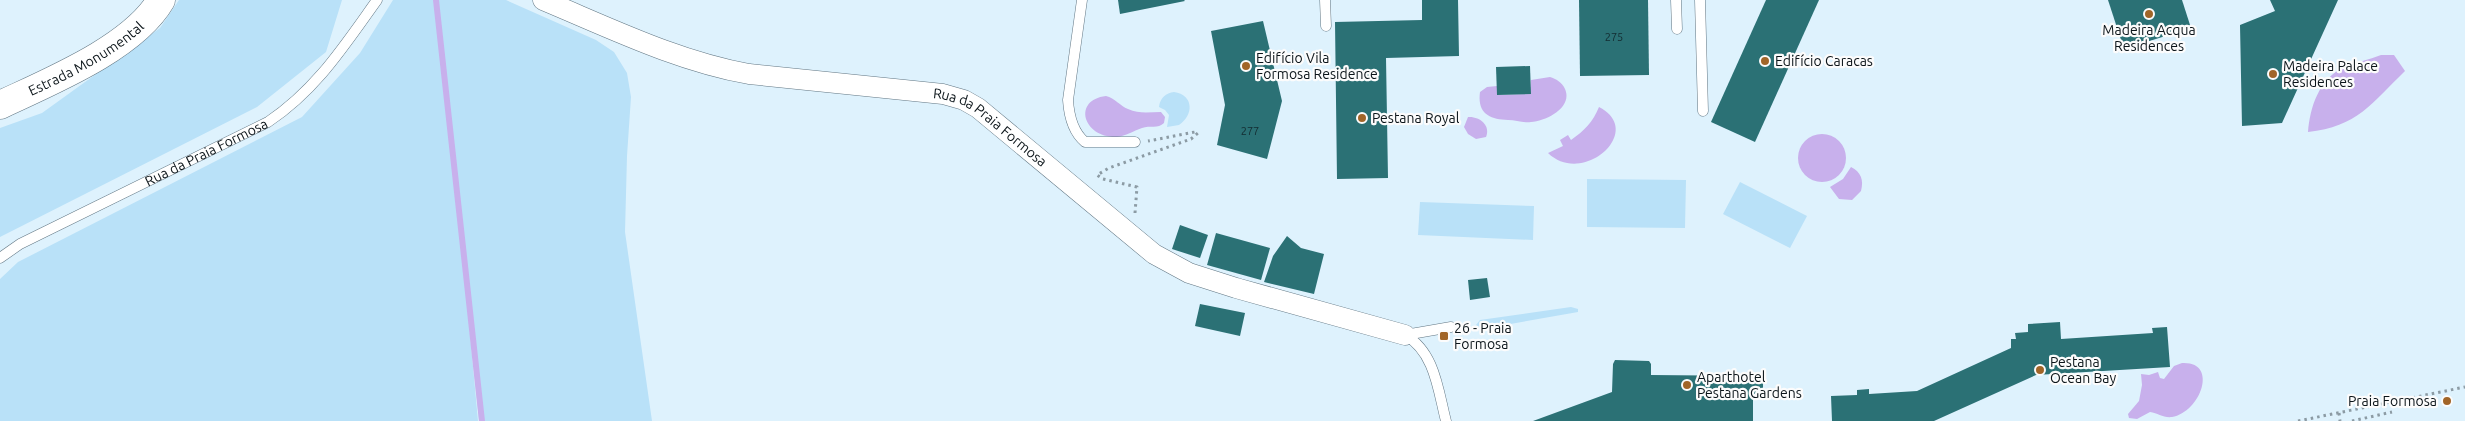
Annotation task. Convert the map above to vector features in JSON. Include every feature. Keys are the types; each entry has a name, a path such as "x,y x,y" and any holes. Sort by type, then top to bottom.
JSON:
{"main road":[{"name":"Estrada Monumental","path":"0,105 75,70 128,35 161,0"}],"street":[{"name":"Rua da Praia Formosa","path":"543,0 644,42 721,69 749,74 943,94 964,100 1004,128 1154,254 1172,265 1236,288 1405,335"}],"lane":[{"name":"Rua da Praia Formosa","path":"0,258 20,244 268,122 307,92 377,0"},
{"path":"1082,0 1068,100 1069,113 1078,136 1085,142 1135,142"},
{"path":"1325,0 1326,26"},
{"path":"1676,0 1677,30"},
{"path":"1700,0 1703,111"},
{"path":"1405,335 1452,327"},
{"path":"1405,335 1424,349 1430,363 1446,421"}],"path":[{"path":"1134,219 1137,187 1103,180 1097,175 1109,168 1192,139 1198,133 1195,132 1155,141 1135,142"},
{"path":"2298,421 2465,387"},
{"path":"2352,421 2392,412"},
{"path":"2339,413 2340,421"}],"shaded area":[{"path":"179,0 342,0 326,52 257,107 0,237 0,128 42,113 160,28"},
{"path":"393,0 506,0 596,40 614,52 627,73 631,97 625,232 652,421 479,421 468,312 478,421 0,421 0,279 18,262 302,117 360,53"},
{"path":"2381,55 2394,55 2405,71 2373,103 2352,119 2339,125 2308,132 2311,113 2317,95 2328,79 2344,67"},
{"path":"1550,77 1562,84 1566,96 1562,107 1544,119 1528,122 1490,117 1481,106 1480,92 1487,87 1497,86 1497,95 1530,94 1531,80"},
{"path":"1174,92 1185,97 1190,106 1189,111 1184,121 1179,125 1167,127 1169,115 1159,107 1164,96"},
{"path":"1106,96 1132,111 1161,112 1165,117 1164,123 1117,137 1105,136 1096,132 1086,118 1086,111 1089,104 1095,99"},
{"path":"1599,107 1612,117 1616,129 1613,141 1604,152 1592,160 1577,164 1562,162 1548,153 1563,146 1560,140 1568,135 1571,140 1588,126"},
{"path":"1468,117 1476,118 1483,122 1487,129 1486,137 1476,139 1468,134 1464,127"},
{"path":"1822,134 1831,136 1839,141 1844,149 1846,158 1844,167 1839,175 1831,180 1822,182 1813,180 1805,175 1800,167 1798,158 1800,149 1805,141 1813,136"},
{"path":"1851,167 1861,177 1861,191 1852,200 1839,199 1830,187 1843,179"},
{"path":"1587,179 1686,180 1685,228 1587,227"},
{"path":"1740,182 1807,216 1790,248 1723,214"},
{"path":"1420,202 1534,206 1533,240 1418,235"},
{"path":"1571,307 1578,309 1578,312 1482,329 1476,325 1480,320"},
{"path":"2182,363 2193,365 2200,370 2203,378 2198,397 2191,406 2182,413 2172,417 2150,412 2137,419 2129,418 2128,414 2139,401 2142,385 2141,374 2149,375 2158,372 2160,378 2164,379 2174,366"}],"building":[{"path":"1118,0 1184,0 1185,1 1120,14"},
{"name":"Pestana Royal","path":"1422,0 1458,0 1459,56 1386,58 1388,178 1337,179 1335,22 1422,20"},
{"path":"1579,0 1648,0 1649,75 1580,76"},
{"name":"Edifício Caracas","path":"1766,0 1819,0 1755,142 1711,122"},
{"name":"Madeira Acqua Residences","path":"2108,0 2182,0 2191,28 2124,49"},
{"name":"Madeira Palace Residences","path":"2270,0 2338,0 2282,123 2242,126 2240,25 2275,11"},
{"name":"Edifício Vila Formosa Residence","path":"1263,21 1282,101 1267,159 1217,145 1225,105 1211,31"},
{"path":"1530,66 1531,94 1497,95 1496,67"},
{"path":"1180,225 1208,235 1200,258 1172,249"},
{"path":"1216,233 1270,248 1261,280 1207,265"},
{"path":"1287,236 1301,248 1324,254 1314,294 1264,282 1273,256"},
{"path":"1487,278 1490,297 1470,300 1468,280"},
{"path":"1200,304 1245,313 1240,336 1195,326"},
{"name":"Pestana Ocean Bay","path":"2060,322 2061,339 2153,333 2152,328 2167,327 2170,367 2036,375 1934,421 1832,421 1831,396 1857,395 1857,390 1869,389 1869,394 1917,391 2011,348 2011,339 2016,339 2015,333 2028,332 2028,324"},
{"name":"Aparthotel Pestana Gardens","path":"1615,360 1649,361 1651,364 1651,375 1760,376 1763,378 1763,394 1753,394 1753,421 1533,421 1612,392 1613,364"}],"waterway":[{"path":"436,0 482,421"}],"place":[{"name":"Madeira Acqua Residences","path":"2149,14"},
{"name":"Edifício Caracas","path":"1765,61"},
{"name":"Edifício Vila Formosa Residence","path":"1246,66"},
{"name":"Madeira Palace Residences","path":"2273,74"},
{"name":"Pestana Royal","path":"1362,118"},
{"name":"26 - Praia Formosa","path":"1444,336"},
{"name":"Pestana Ocean Bay","path":"2040,370"},
{"name":"Aparthotel Pestana Gardens","path":"1687,385"},
{"name":"Praia Formosa","path":"2447,401"}]}
